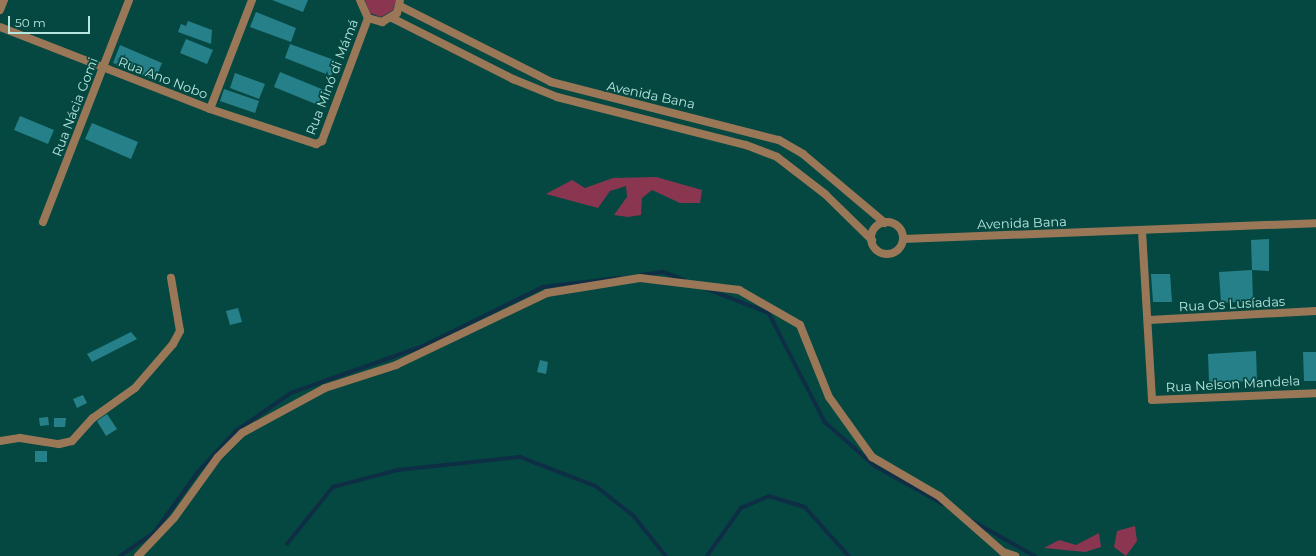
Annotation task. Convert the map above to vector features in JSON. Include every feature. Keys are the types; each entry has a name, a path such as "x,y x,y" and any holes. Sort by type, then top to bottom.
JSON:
{"street":[{"path":"0,10 4,0"},
{"name":"Rua Nácia Gomi","path":"43,222 129,0"},
{"path":"210,109 252,0"},
{"path":"358,1 368,18 382,22 392,18 400,3"},
{"name":"Avenida Bana","path":"400,3 551,82 779,140 803,154 885,223"},
{"name":"Rua Minó di Mámá","path":"319,144 368,18"},
{"name":"Avenida Bana","path":"392,18 513,79 557,96 746,145 777,157 825,194 872,240"},
{"name":"Rua Ano Nobo","path":"0,27 210,109 319,144"},
{"path":"885,223 895,224 903,238 900,247 888,254 875,248 872,240 875,228 885,223"},
{"name":"Avenida Bana","path":"903,238 1142,231 1316,223"},
{"path":"1142,231 1149,320"},
{"path":"0,441 20,438 59,444 72,441 93,418 135,388 173,344 180,331 171,278"},
{"path":"138,556 174,518 218,457 242,433 325,388 396,365 547,293 640,278 739,290 800,324 829,397 872,457 939,496 1003,552 1015,556"},
{"name":"Rua Os Lusíadas","path":"1149,320 1316,311"},
{"name":"Rua Nelson Mandela","path":"1149,320 1152,400 1316,393"}],"shaded area":[{"path":"365,0 396,0 393,10 381,17 370,13"},
{"path":"656,177 702,190 700,203 680,203 652,190 642,198 641,215 628,217 614,215 627,197 626,186 610,191 598,208 546,194 572,180 585,188 613,178"},
{"path":"1135,526 1137,541 1126,556 1114,547 1117,531"},
{"path":"1099,533 1101,547 1085,552 1044,548 1059,540 1076,545"}],"building":[{"path":"272,0 308,0 303,12"},
{"path":"256,12 296,28 291,42 250,27"},
{"path":"188,21 212,30 211,44 178,32 181,24 186,26"},
{"path":"186,39 213,50 207,64 180,53"},
{"path":"290,44 337,61 331,76 285,58"},
{"path":"120,45 162,63 155,80 113,63"},
{"path":"280,72 324,90 318,105 274,87"},
{"path":"235,73 265,84 259,99 230,88"},
{"path":"224,89 259,101 255,113 220,101"},
{"path":"20,116 54,130 48,144 14,130"},
{"path":"92,123 138,142 131,159 85,139"},
{"path":"1269,239 1269,271 1252,270 1251,240"},
{"path":"1252,270 1253,301 1221,303 1219,272"},
{"path":"1151,274 1170,274 1172,302 1153,302"},
{"path":"238,308 242,322 230,325 226,311"},
{"path":"131,332 137,339 92,362 87,354"},
{"path":"1256,351 1257,381 1209,382 1208,354"},
{"path":"1303,352 1316,352 1316,381 1304,381"},
{"path":"540,360 548,362 546,374 537,372"},
{"path":"83,395 87,403 77,408 73,399"},
{"path":"107,414 117,429 106,436 97,421"},
{"path":"48,417 49,425 40,426 39,418"},
{"path":"54,418 66,418 65,427 54,427"},
{"path":"35,451 47,451 47,462 35,462"}],"waterway":[{"path":"641,275 663,272 685,280"},
{"path":"120,556 154,533 198,472 236,431 291,393 421,347 543,287 619,278"},
{"path":"707,289 769,313 825,422 875,466 943,504"},
{"path":"287,544 333,487 398,470 520,457 596,486 634,516 666,556"},
{"path":"707,556 741,508 769,496 805,507 849,556"},
{"path":"971,520 1035,556"}]}
